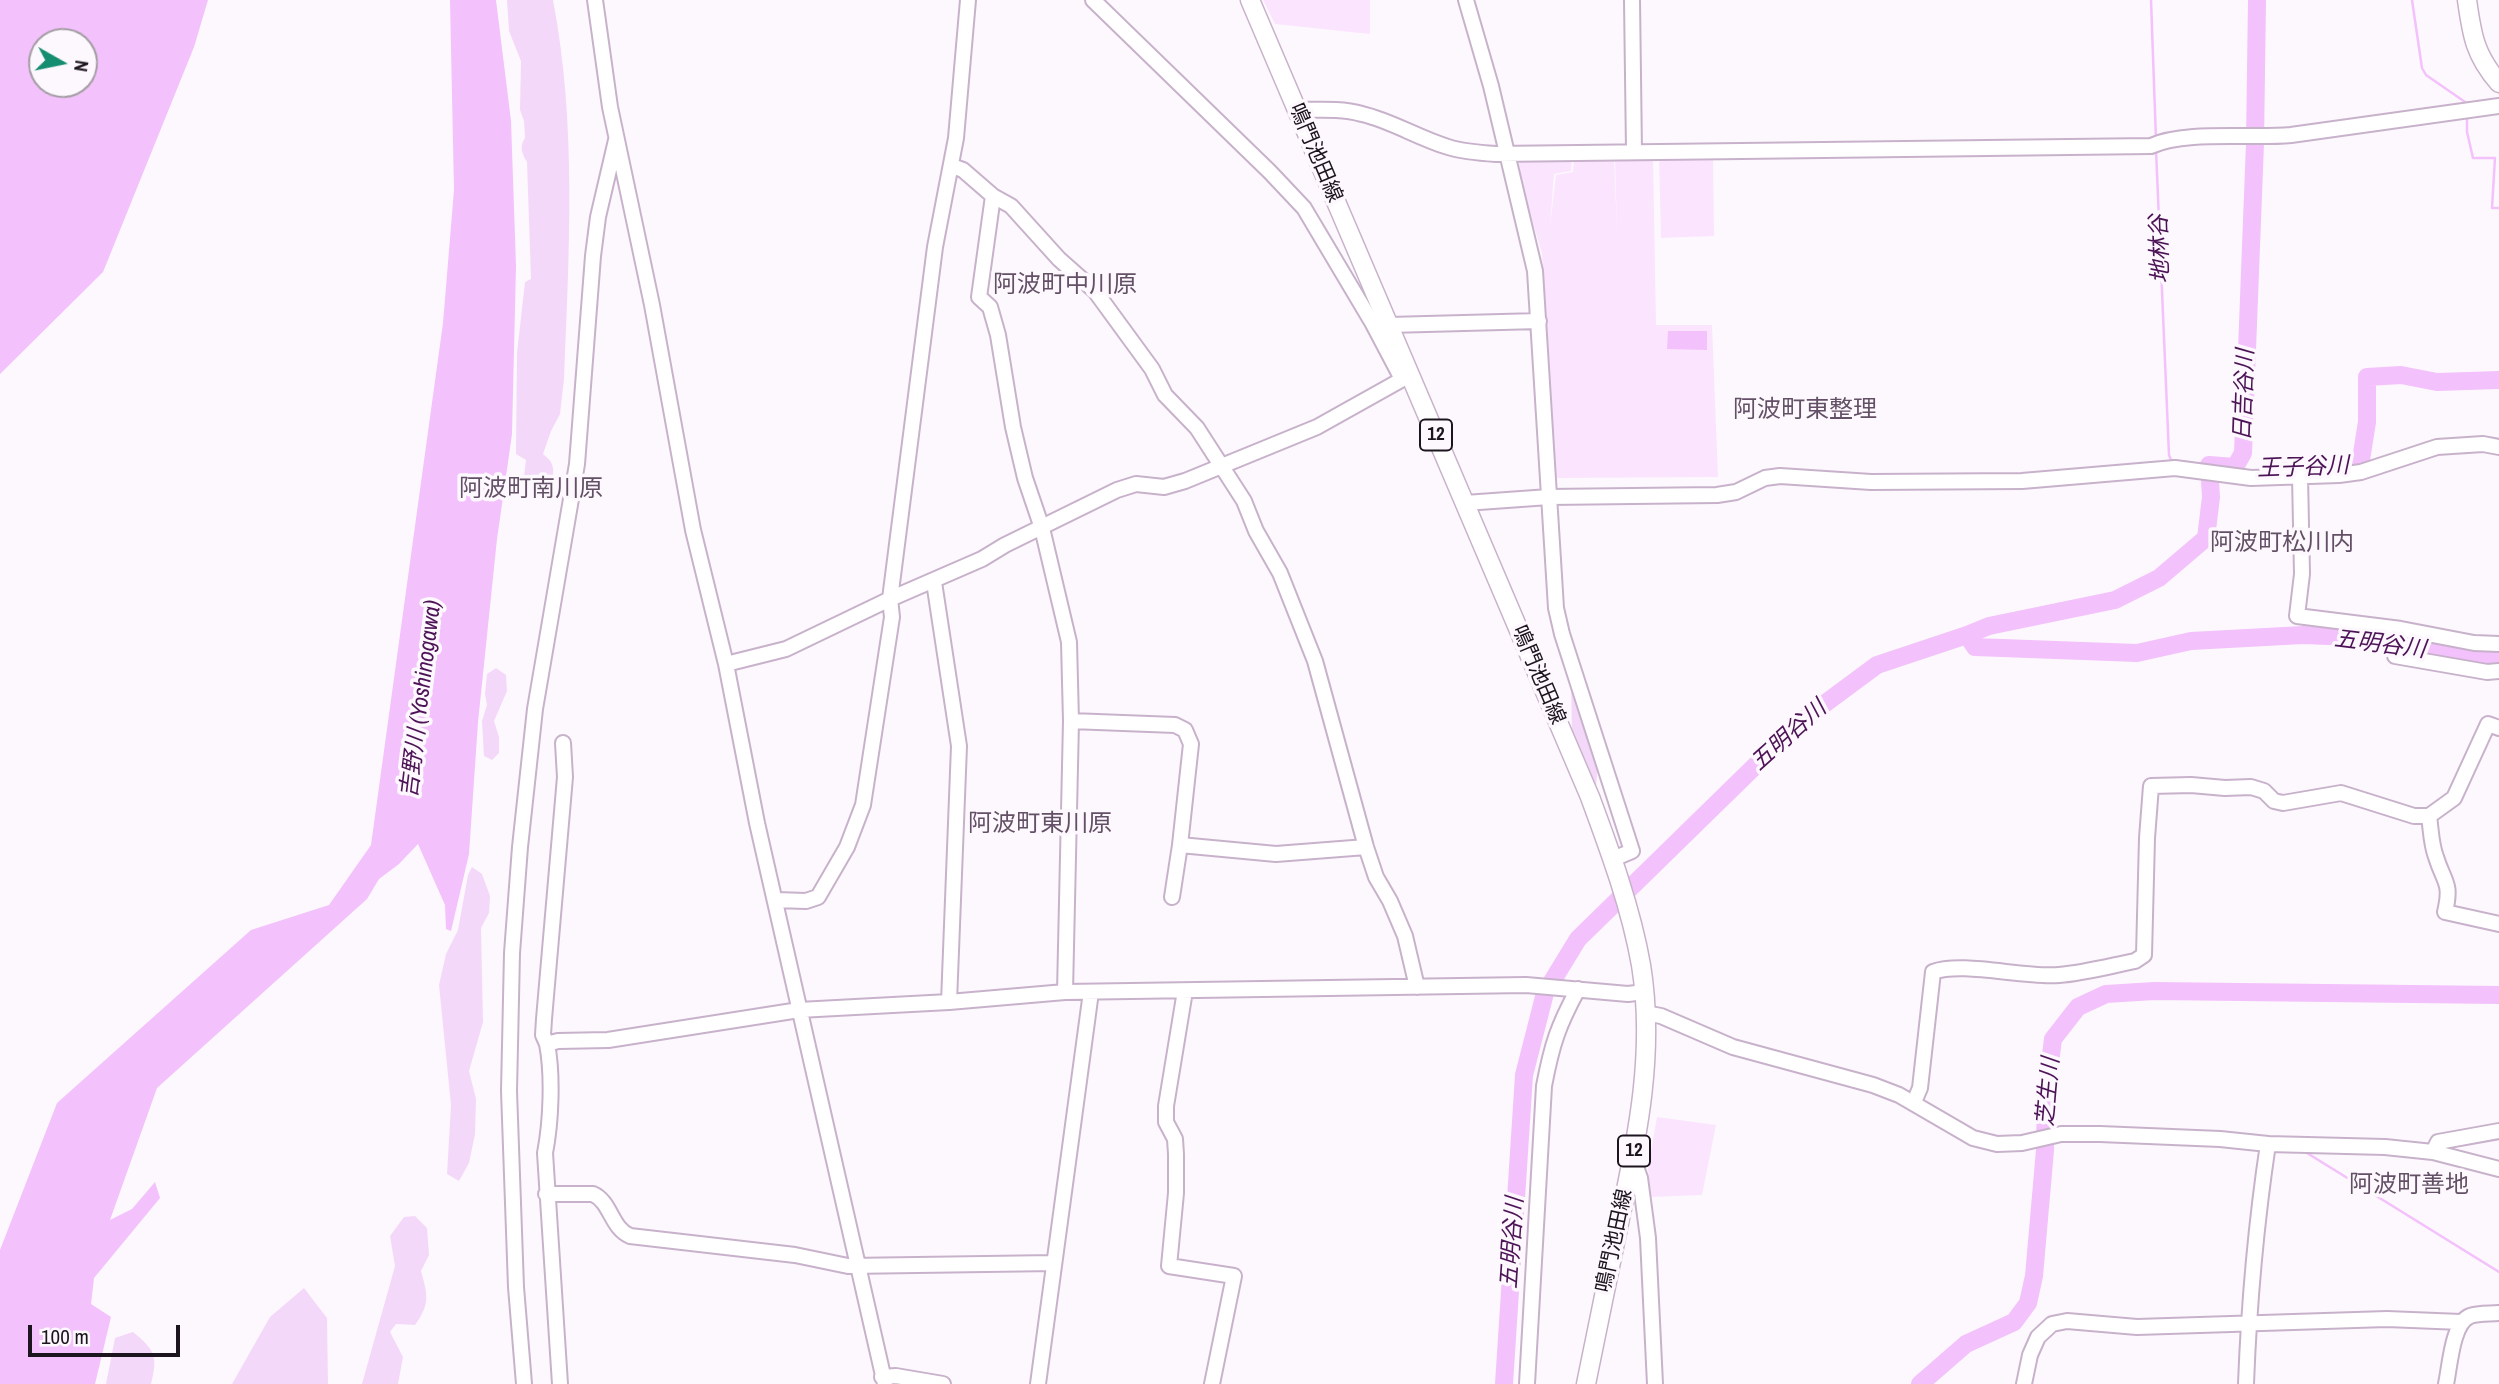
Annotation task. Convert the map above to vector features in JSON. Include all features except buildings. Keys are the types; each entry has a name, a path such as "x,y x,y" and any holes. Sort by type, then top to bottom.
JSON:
{"main road":[{"name":"鳴門池田線","path":"1250,0 1389,325 1406,377 1465,502 1585,785 1615,866 1641,964 1645,1013 1641,1115 1586,1384"},
{"path":"2467,0 2478,54 2499,83"}],"street":[{"path":"595,0 616,140 652,305 693,530 726,664 757,823 883,1381 896,1376 943,1384"},
{"path":"776,900 806,901 818,897 847,847 859,815 873,749 891,617 890,598 933,261 956,138 968,0"},
{"path":"726,664 786,649 890,598 934,582 1117,490 1136,484 1164,487 1185,481 1317,427 1406,377 1304,208 1093,0"},
{"path":"1466,0 1492,86 1535,271 1556,608 1632,851 1615,866"},
{"path":"1632,0 1634,151"},
{"path":"1296,110 1359,113 1394,124 1446,147 1469,152 1508,153 2157,143 2180,138 2256,138 2499,106"},
{"path":"524,1384 516,1287 509,1091 512,953 535,709 578,464 595,243 616,140"},
{"path":"952,166 963,170 993,196 1011,206 1059,259 1095,291 1152,369 1165,395 1197,428 1244,501 1256,531 1280,573 1315,661 1366,847 1376,877 1405,936 1418,987"},
{"path":"993,196 979,297 990,307 998,335 1013,427 1025,478 1042,528 1069,642 1071,721 1065,992"},
{"path":"1389,325 1539,321"},
{"path":"1465,502 1549,497 1717,495 1736,492 1765,478 1780,476 1871,482 2010,481 2175,468 2239,477 2300,476 2361,472 2437,447 2483,444 2499,447"},
{"path":"2300,476 2302,574 2297,616 2400,629 2474,643 2499,644"},
{"path":"934,582 959,746 949,1002"},
{"path":"2395,656 2474,670 2499,671"},
{"path":"1071,721 1175,725 1185,730 1191,744 1172,897"},
{"path":"1914,1102 1920,1088 1933,972 1946,967 2022,975 2059,975 2135,961 2144,955 2151,786 2251,788 2264,791 2274,801 2283,803 2340,793 2414,816 2429,816 2454,798 2488,724 2499,729"},
{"path":"560,1384 546,1194 545,1153 548,1137 550,1059 543,1035 565,777 563,743"},
{"path":"2429,816 2435,857 2448,883 2445,912 2499,924"},
{"path":"1180,845 1276,854 1366,847"},
{"path":"547,1044 558,1041 608,1040 799,1010 949,1002 1065,992 1536,985 1628,995 1644,992"},
{"path":"1527,1384 1544,1086 1559,1024 1576,989"},
{"path":"1185,991 1166,1106 1167,1122 1175,1139 1176,1154 1176,1193 1169,1266 1234,1276 1212,1384"},
{"path":"1038,1384 1091,992"},
{"path":"1645,1013 1661,1016 1733,1046 1873,1085 1914,1102 1973,1138 1997,1144 2022,1143 2061,1134 2385,1147 2433,1152 2499,1169"},
{"path":"2433,1152 2438,1142 2499,1131"},
{"path":"2246,1384 2248,1322 2267,1144"},
{"path":"1633,1158 1640,1178 1648,1238 1655,1384"},
{"path":"546,1194 593,1194 600,1197 621,1232 630,1236 857,1265 1054,1263"},
{"path":"2024,1384 2029,1355 2038,1337 2052,1324 2067,1321 2137,1327 2387,1319 2461,1322 2471,1316 2499,1313"},
{"path":"2446,1384 2461,1322"}],"shaded area":[{"path":"507,0 553,0 566,94 569,189 564,379 560,414 543,454 551,462 553,472 552,480 544,486 530,485 524,476 526,460 516,454 517,353 525,282 531,279 527,162 522,147 525,138 520,110 521,61 509,31"},
{"path":"1263,0 1370,0 1370,34 1275,24"},
{"path":"1572,156 1571,171 1554,174 1550,226 1556,175 1573,172 1574,158 1614,157 1617,233 1615,157 1653,158 1656,325 1712,325 1718,477 1556,478 1542,253 1516,167 1524,158"},
{"path":"1713,156 1714,236 1661,238 1659,157"},
{"path":"496,668 506,675 507,691 494,721 499,737 499,753 492,760 484,756 482,721 487,705 487,674"},
{"path":"1571,679 1598,757 1596,790 1572,736"},
{"path":"472,867 482,874 490,896 489,913 481,928 483,1022 469,1071 476,1099 475,1134 469,1163 459,1181 447,1174 451,1105 439,985 446,954 458,930 468,875"},
{"path":"1657,1117 1716,1125 1702,1195 1650,1197 1648,1169"},
{"path":"415,1216 427,1228 429,1255 421,1271 426,1294 425,1305 415,1325 396,1324 390,1332 403,1357 398,1384 362,1384 395,1266 390,1236 404,1217"},
{"path":"304,1288 327,1318 328,1384 232,1384 270,1317"},
{"path":"133,1332 153,1354 151,1384 106,1384 115,1338"}],"water":[{"path":"0,0 208,0 194,47 103,272 0,374"},
{"name":"吉野川 (Yoshinogawa)","path":"450,0 496,0 511,121 516,266 512,434 497,539 478,722 469,854 451,931 446,929 445,905 418,844 399,864 379,879 367,899 157,1088 110,1220 132,1209 155,1182 160,1198 94,1278 91,1304 111,1317 95,1384 0,1384 0,1250 57,1103 251,930 329,905 371,845 443,323 454,190"},
{"path":"1668,331 1707,331 1707,350 1667,349"}],"waterway":[{"name":"地林谷","path":"2151,0 2156,140"},
{"name":"五明谷川","path":"1504,1384 1524,1075 1545,993 1578,939 1800,722 1877,665 1989,626 2115,600 2159,578 2206,538 2211,497 2209,465 2235,467 2243,453 2255,143 2257,0"},
{"path":"2412,0 2422,68 2426,75 2468,104"},
{"path":"2467,116 2467,132 2473,158 2495,158 2492,208 2499,208"},
{"name":"地林谷","path":"2156,150 2169,455 2171,460 2209,465"},
{"name":"王子谷川","path":"2285,471 2360,466 2367,422 2367,377 2401,375 2437,382 2499,380"},
{"name":"五明谷川","path":"1967,635 1975,647 2137,653 2191,641 2303,635 2354,637 2482,660 2499,658"},
{"name":"芝生川","path":"1920,1384 1966,1344 2014,1322 2028,1303 2034,1276 2045,1150 2046,1094 2053,1039 2078,1007 2106,994 2154,991 2499,995"},
{"path":"2307,1153 2499,1272"}],"district":[{"name":"阿波町中川原","path":"1065,286"},
{"name":"阿波町東整理","path":"1805,411"},
{"name":"阿波町南川原","path":"531,490"},
{"name":"阿波町松川内","path":"2282,544"},
{"name":"阿波町東川原","path":"1040,825"},
{"name":"阿波町善地","path":"2409,1186"}],"water label":[{"name":"日吉谷川","path":"2245,395"}]}
